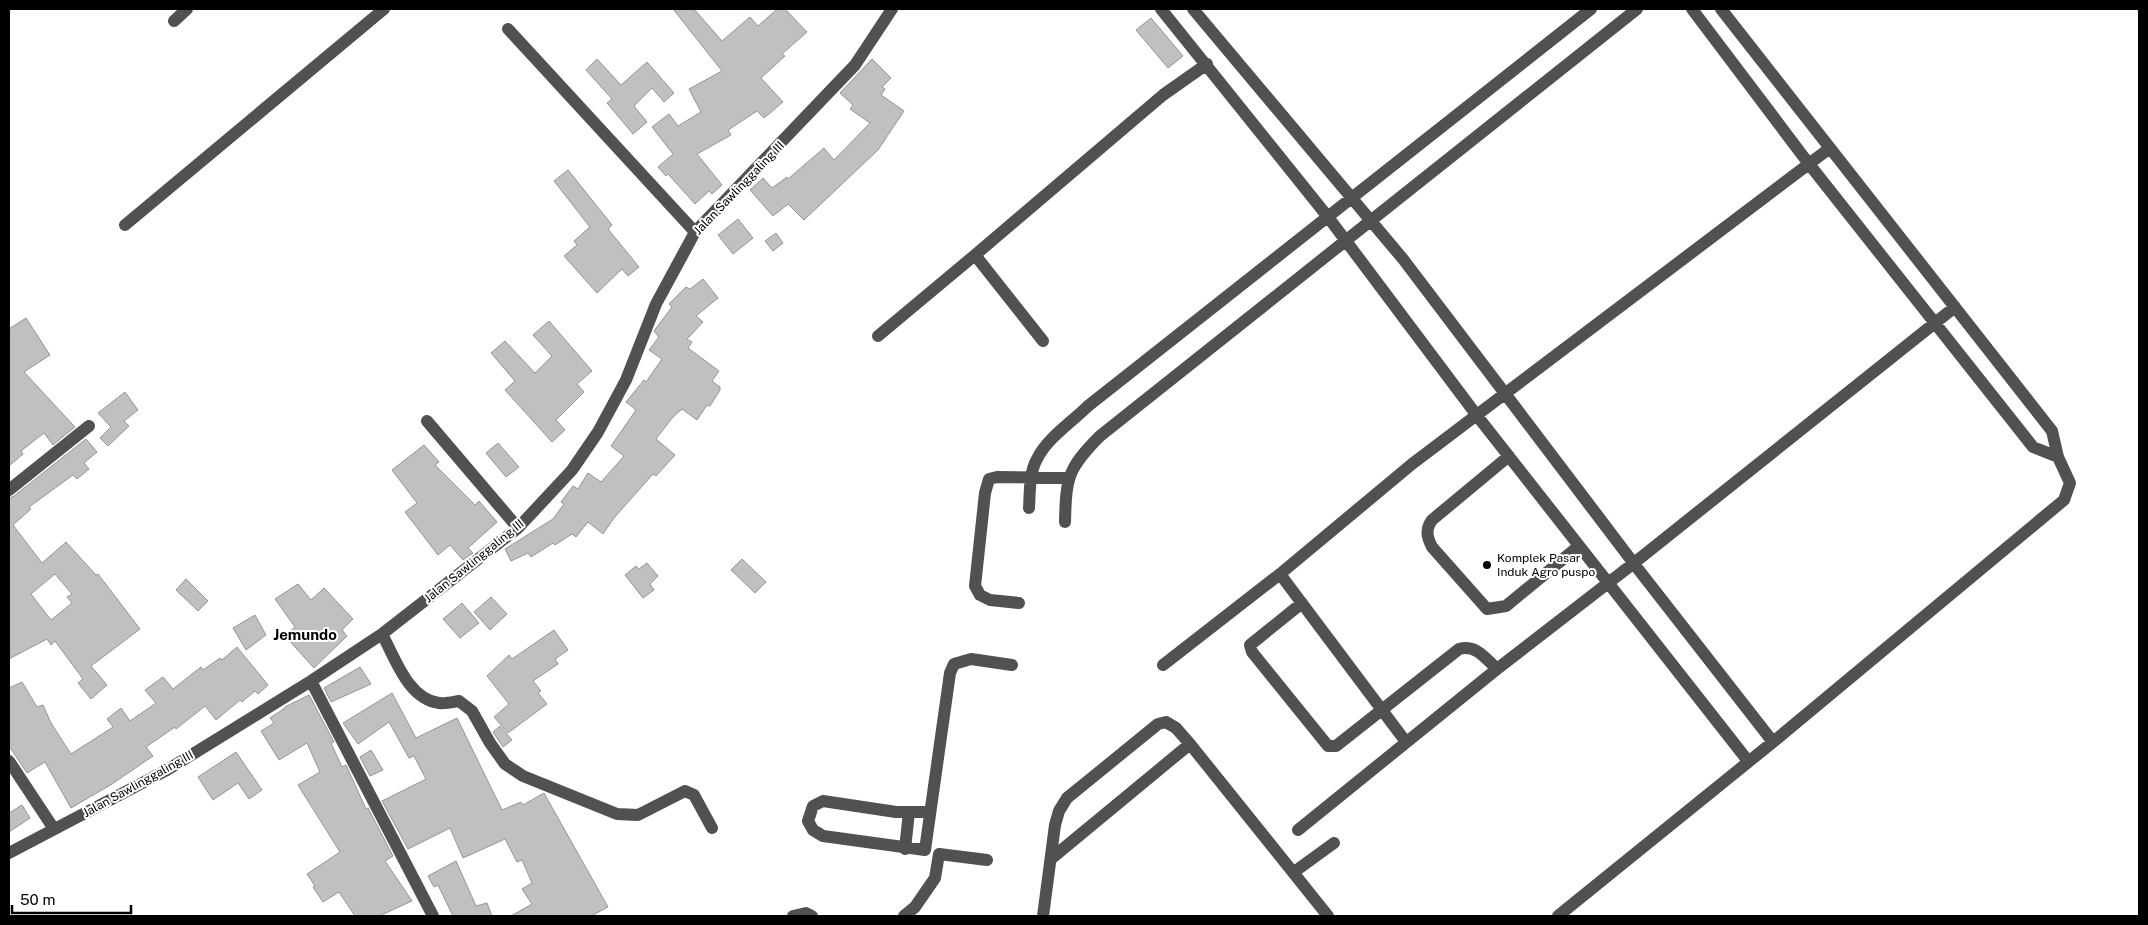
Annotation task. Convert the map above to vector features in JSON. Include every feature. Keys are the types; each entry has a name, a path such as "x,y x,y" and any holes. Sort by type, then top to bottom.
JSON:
{"street":[{"path":"174,21 187,9"},
{"name":"Jalan Sawlinggaling III","path":"9,853 167,770 311,681 382,634 518,528 572,470 598,432 626,380 656,304 695,232 854,65 892,9"},
{"path":"1161,9 1328,217 1478,417 1748,761"},
{"path":"1194,9 1372,221 1773,742"},
{"path":"1029,508 1036,459 1053,439 1088,406 1591,9"},
{"path":"1065,522 1065,490 1068,478 1078,458 1100,436 1638,9"},
{"path":"1692,9 1809,164 2033,448 2058,457"},
{"path":"1558,916 1773,742 2064,500 2070,482 2058,457 2052,431 1721,9"},
{"path":"125,225 381,10"},
{"path":"508,29 695,232"},
{"path":"878,336 1163,95 1206,64"},
{"path":"1163,665 1280,574 1412,464 1478,417 1830,148"},
{"path":"975,255 1043,341"},
{"path":"1298,830 1497,669 1634,563 1955,307"},
{"path":"427,421 518,528"},
{"path":"9,490 89,426"},
{"path":"1509,456 1432,520 1427,527 1427,538 1432,547 1487,609 1506,606 1579,546"},
{"path":"1019,603 990,600 980,595 975,586 985,493 989,480 997,477 1068,478"},
{"path":"1280,574 1406,742"},
{"path":"1302,603 1252,641 1250,645 1252,652 1328,746 1336,746 1459,649 1468,646 1475,649 1497,669"},
{"path":"382,634 404,675 418,695 439,703 459,701 472,711 490,743 505,764 523,776 617,814 638,815 685,791 694,795 712,828"},
{"path":"925,850 950,673 954,664 971,659 1012,665"},
{"path":"311,681 433,916"},
{"path":"1043,916 1055,825 1059,811 1075,792 1158,724 1166,722 1176,728 1190,744 1328,916"},
{"path":"1052,858 1190,744"},
{"path":"9,761 54,829"},
{"path":"929,812 909,812 823,801 813,806 808,821 813,830 823,836 987,860"},
{"path":"905,849 909,812"},
{"path":"1294,872 1334,843"},
{"path":"904,916 915,907 935,878 938,854"},
{"path":"793,916 806,913 812,916"}],"building":[{"path":"673,9 694,9 722,41 750,17 758,26 777,9 785,9 807,32 782,54 785,56 761,78 783,102 764,118 757,111 728,130 731,135 697,154 722,185 712,194 709,191 695,204 668,174 666,176 658,167 673,154 652,127 669,114 678,126 701,112 689,89 722,71"},
{"path":"1151,18 1183,56 1168,68 1136,30"},
{"path":"597,59 621,85 647,62 674,93 664,102 652,88 634,106 647,122 633,134 607,103 612,99 586,70"},
{"path":"872,59 891,78 882,87 885,89 881,95 904,111 878,150 804,220 788,204 773,216 750,190 763,178 772,188 787,177 788,179 824,148 834,160 870,123 850,109 853,105 840,93"},
{"path":"568,170 612,225 608,229 639,267 628,276 622,269 597,293 564,256 577,245 574,241 590,227 554,181"},
{"path":"738,219 753,238 733,254 718,235"},
{"path":"776,233 783,243 773,251 765,241"},
{"path":"703,279 718,298 696,316 703,322 687,339 692,342 688,348 719,371 712,381 720,387 720,390 710,406 707,405 697,420 682,409 673,417 656,439 675,455 656,476 653,474 614,518 603,534 588,522 576,537 572,534 531,557 528,553 511,561 505,549 553,519 564,504 561,502 573,486 578,489 588,473 601,482 624,456 611,446 636,410 626,402 644,380 646,382 662,359 649,350 659,337 654,331 672,307 669,304 686,287 690,289"},
{"path":"26,318 50,355 24,372 75,427 53,445 44,433 21,451 23,454 9,466 9,329"},
{"path":"549,321 592,371 577,384 584,392 556,420 565,430 552,442 505,390 515,381 491,353 505,341 535,373 552,356 533,335"},
{"path":"125,392 138,410 124,421 129,426 108,446 100,438 111,427 98,413"},
{"path":"86,439 97,452 84,463 89,469 77,479 73,475 29,507 31,509 13,525 42,563 66,542 96,575 98,574 140,629 91,666 107,685 91,699 78,683 83,679 55,641 51,645 47,639 9,659 9,498","holes":["55,574 72,594 67,597 72,603 51,620 31,594"]},
{"path":"498,443 519,467 506,477 486,453"},
{"path":"424,445 439,462 435,465 475,505 479,501 497,522 468,548 473,553 463,560 450,545 438,555 405,512 417,503 392,470"},
{"path":"742,559 766,582 755,593 731,570"},
{"path":"647,563 658,576 650,584 654,590 643,598 625,575 636,566 639,569"},
{"path":"186,579 208,601 198,611 176,590"},
{"path":"298,584 311,600 324,588 353,619 342,630 347,636 314,668 285,636 295,627 275,599"},
{"path":"491,597 507,614 490,630 474,612"},
{"path":"462,603 479,623 460,638 443,619"},
{"path":"255,615 266,635 246,650 233,628"},
{"path":"554,630 568,650 555,659 558,664 533,681 541,691 538,693 547,704 508,733 494,717 509,704 487,676 509,655 512,659"},
{"path":"237,647 268,685 258,694 255,691 242,702 240,700 216,720 205,706 176,729 175,727 146,747 153,756 112,784 71,808 45,762 27,773 9,746 9,688 22,682 37,707 43,705 51,723 71,754 113,727 107,719 121,708 130,721 156,703 145,690 163,677 173,689 201,667 203,670 220,658 222,660"},
{"path":"360,667 371,684 331,702 324,688"},
{"path":"392,693 416,738 457,718 502,810 521,802 523,805 544,793 608,907 591,916 511,916 532,904 522,889 532,883 522,860 517,862 505,839 463,858 450,828 408,849 382,801 426,779 414,756 409,758 389,722 358,744 343,723"},
{"path":"309,695 334,742 331,743 342,767 346,765 366,809 368,808 393,856 385,861 412,901 379,916 355,916 339,892 323,902 313,887 315,886 307,874 340,852 298,785 320,772 307,743 279,760 261,731 274,723 270,718 285,707"},
{"path":"500,726 512,740 503,747 493,732"},
{"path":"371,750 383,770 370,776 360,757"},
{"path":"236,752 262,790 249,799 238,783 213,800 198,777"},
{"path":"22,805 30,818 9,832 9,813"},
{"path":"456,861 476,906 487,903 492,916 453,916 438,885 434,887 428,876"}],"place":[{"name":"Komplek Pasar Induk Agro puspo","path":"1487,565"}],"district":[{"name":"Jemundo","path":"305,634"}]}
